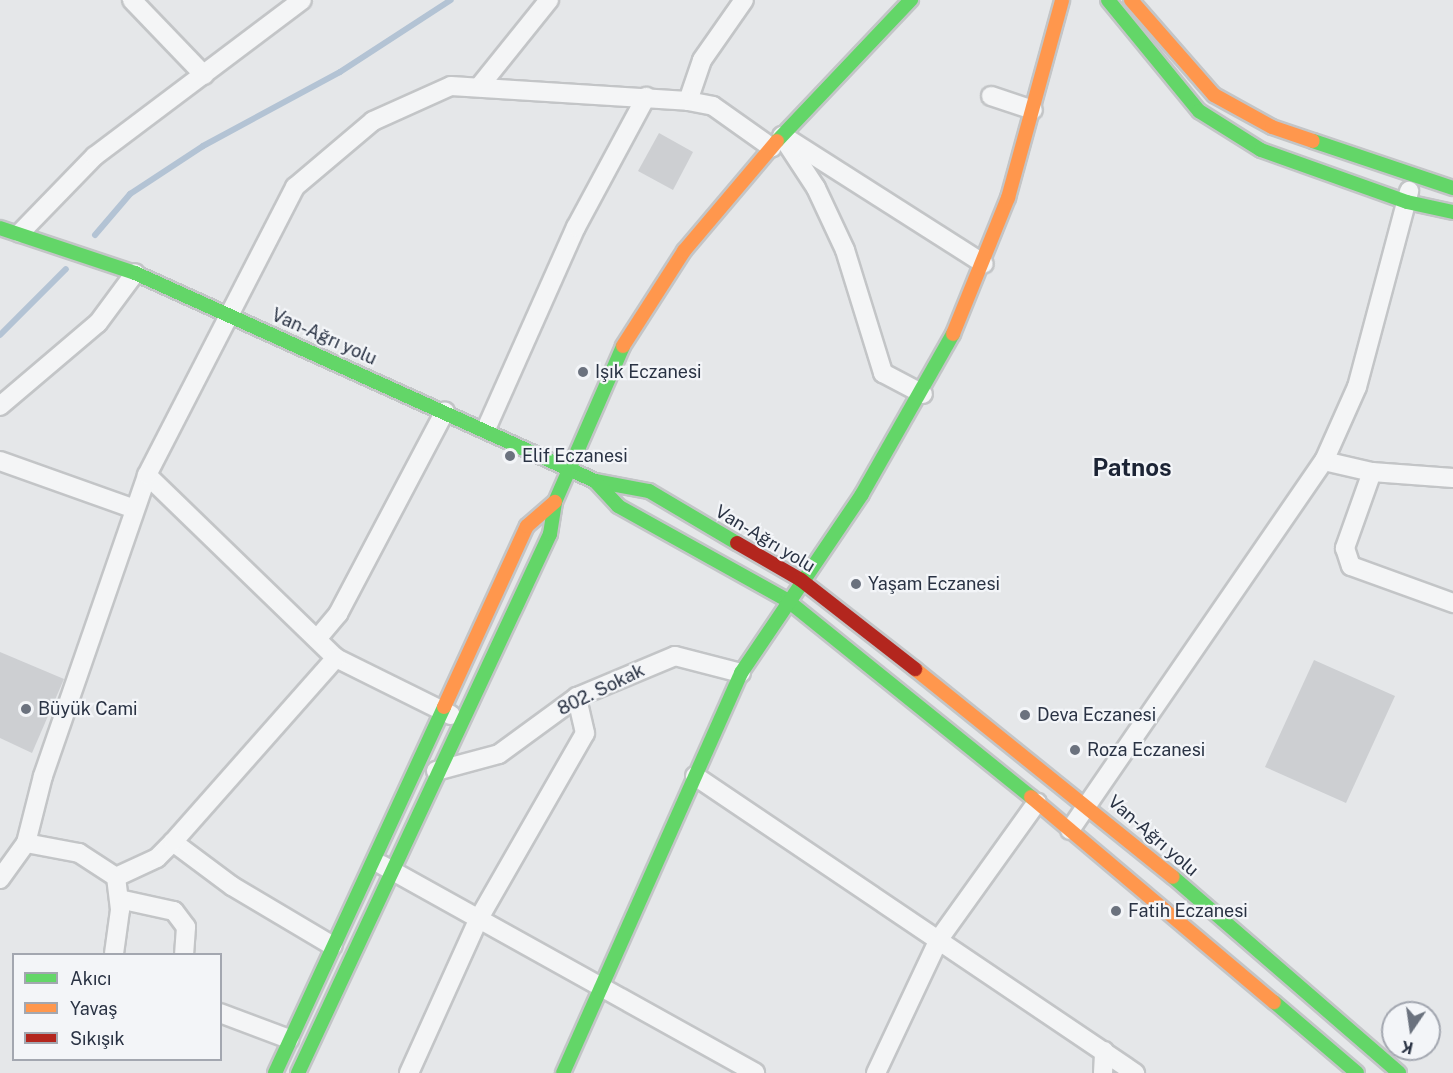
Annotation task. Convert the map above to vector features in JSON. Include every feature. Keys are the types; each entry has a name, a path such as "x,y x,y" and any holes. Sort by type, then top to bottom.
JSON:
{"main road":[{"path":"298,1073 436,771 550,534 555,502 618,355 684,251 777,142 911,0"},
{"path":"562,1073 604,987 741,673 786,600 922,394 984,264 1033,110 1062,0"},
{"path":"1108,0 1198,111 1261,150 1407,201 1453,212"},
{"path":"1131,0 1214,95 1272,127 1412,178 1453,188"},
{"name":"Van-Ağrı yolu","path":"0,228 135,273 486,429 595,482 649,491 801,580 1089,804 1399,1073"},
{"path":"595,482 618,506 786,600 1037,802 1357,1073"},
{"path":"275,1073 441,707 527,526 555,502"}],"street":[{"path":"132,0 204,75"},
{"path":"20,233 95,156 302,0"},
{"path":"479,87 549,0"},
{"path":"688,101 702,60 744,0"},
{"path":"0,879 26,843 147,475 295,187 373,121 451,86 688,101 713,106 984,264"},
{"path":"991,96 1033,110"},
{"path":"486,429 576,226 646,98"},
{"path":"777,142 816,188 845,250 883,373 922,394"},
{"path":"1070,830 1324,461 1357,387 1412,178"},
{"path":"0,406 98,323 135,273"},
{"path":"317,639 338,614 445,411"},
{"path":"0,461 135,509"},
{"path":"1324,461 1372,472 1453,478"},
{"path":"1372,472 1345,548 1350,566 1453,603"},
{"path":"147,475 336,658 441,707 459,722"},
{"name":"802. Sokak","path":"436,771 499,754 577,697 683,654 741,673"},
{"path":"116,877 157,858 174,842 336,658"},
{"path":"409,1073 478,920 585,733 577,697"},
{"path":"695,776 1135,1073"},
{"path":"876,1073 939,939 1037,802"},
{"path":"174,842 231,885 333,946"},
{"path":"26,843 79,854 116,877"},
{"path":"372,859 755,1073"},
{"path":"114,953 119,899 116,877"},
{"path":"119,899 174,911 186,927 184,953"},
{"path":"222,1014 289,1039"},
{"path":"1103,1073 1104,1052"}],"building":[{"path":"659,133 693,152 673,190 638,171"},
{"name":"Büyük Cami","path":"0,652 64,679 32,753 0,738"},
{"path":"1314,660 1395,696 1346,803 1265,767"}],"waterway":[{"path":"95,235 130,194 203,146 340,72 451,0"},
{"path":"0,335 66,269"}],"traffic: fast":[{"path":"777,141 911,0"},
{"path":"1108,0 1199,111 1261,150 1407,202 1453,212"},
{"path":"1313,141 1453,188"},
{"path":"0,228 135,273 595,481 649,491 737,543"},
{"path":"563,1073 741,673 862,494 953,334"},
{"path":"298,1073 550,534 555,502 623,346"},
{"path":"595,481 618,506 787,600 1031,797"},
{"path":"275,1073 444,707"},
{"path":"1173,877 1399,1073"},
{"path":"1274,1002 1357,1073"}],"traffic: slow":[{"path":"953,334 1008,198 1062,0"},
{"path":"1131,0 1214,95 1272,127 1313,141"},
{"path":"623,346 684,251 777,141"},
{"path":"444,707 527,526 555,502"},
{"path":"915,669 1173,877"},
{"path":"1031,797 1274,1002"}],"traffic: jam":[{"path":"737,543 801,580 915,669"}],"place":[{"name":"Işık Eczanesi","path":"583,372"},
{"name":"Elif Eczanesi","path":"510,456"},
{"name":"Yaşam Eczanesi","path":"856,584"},
{"name":"Büyük Cami","path":"26,709"},
{"name":"Deva Eczanesi","path":"1025,715"},
{"name":"Roza Eczanesi","path":"1075,750"},
{"name":"Fatih Eczanesi","path":"1116,911"}],"district":[{"name":"Patnos","path":"1132,468"}]}
